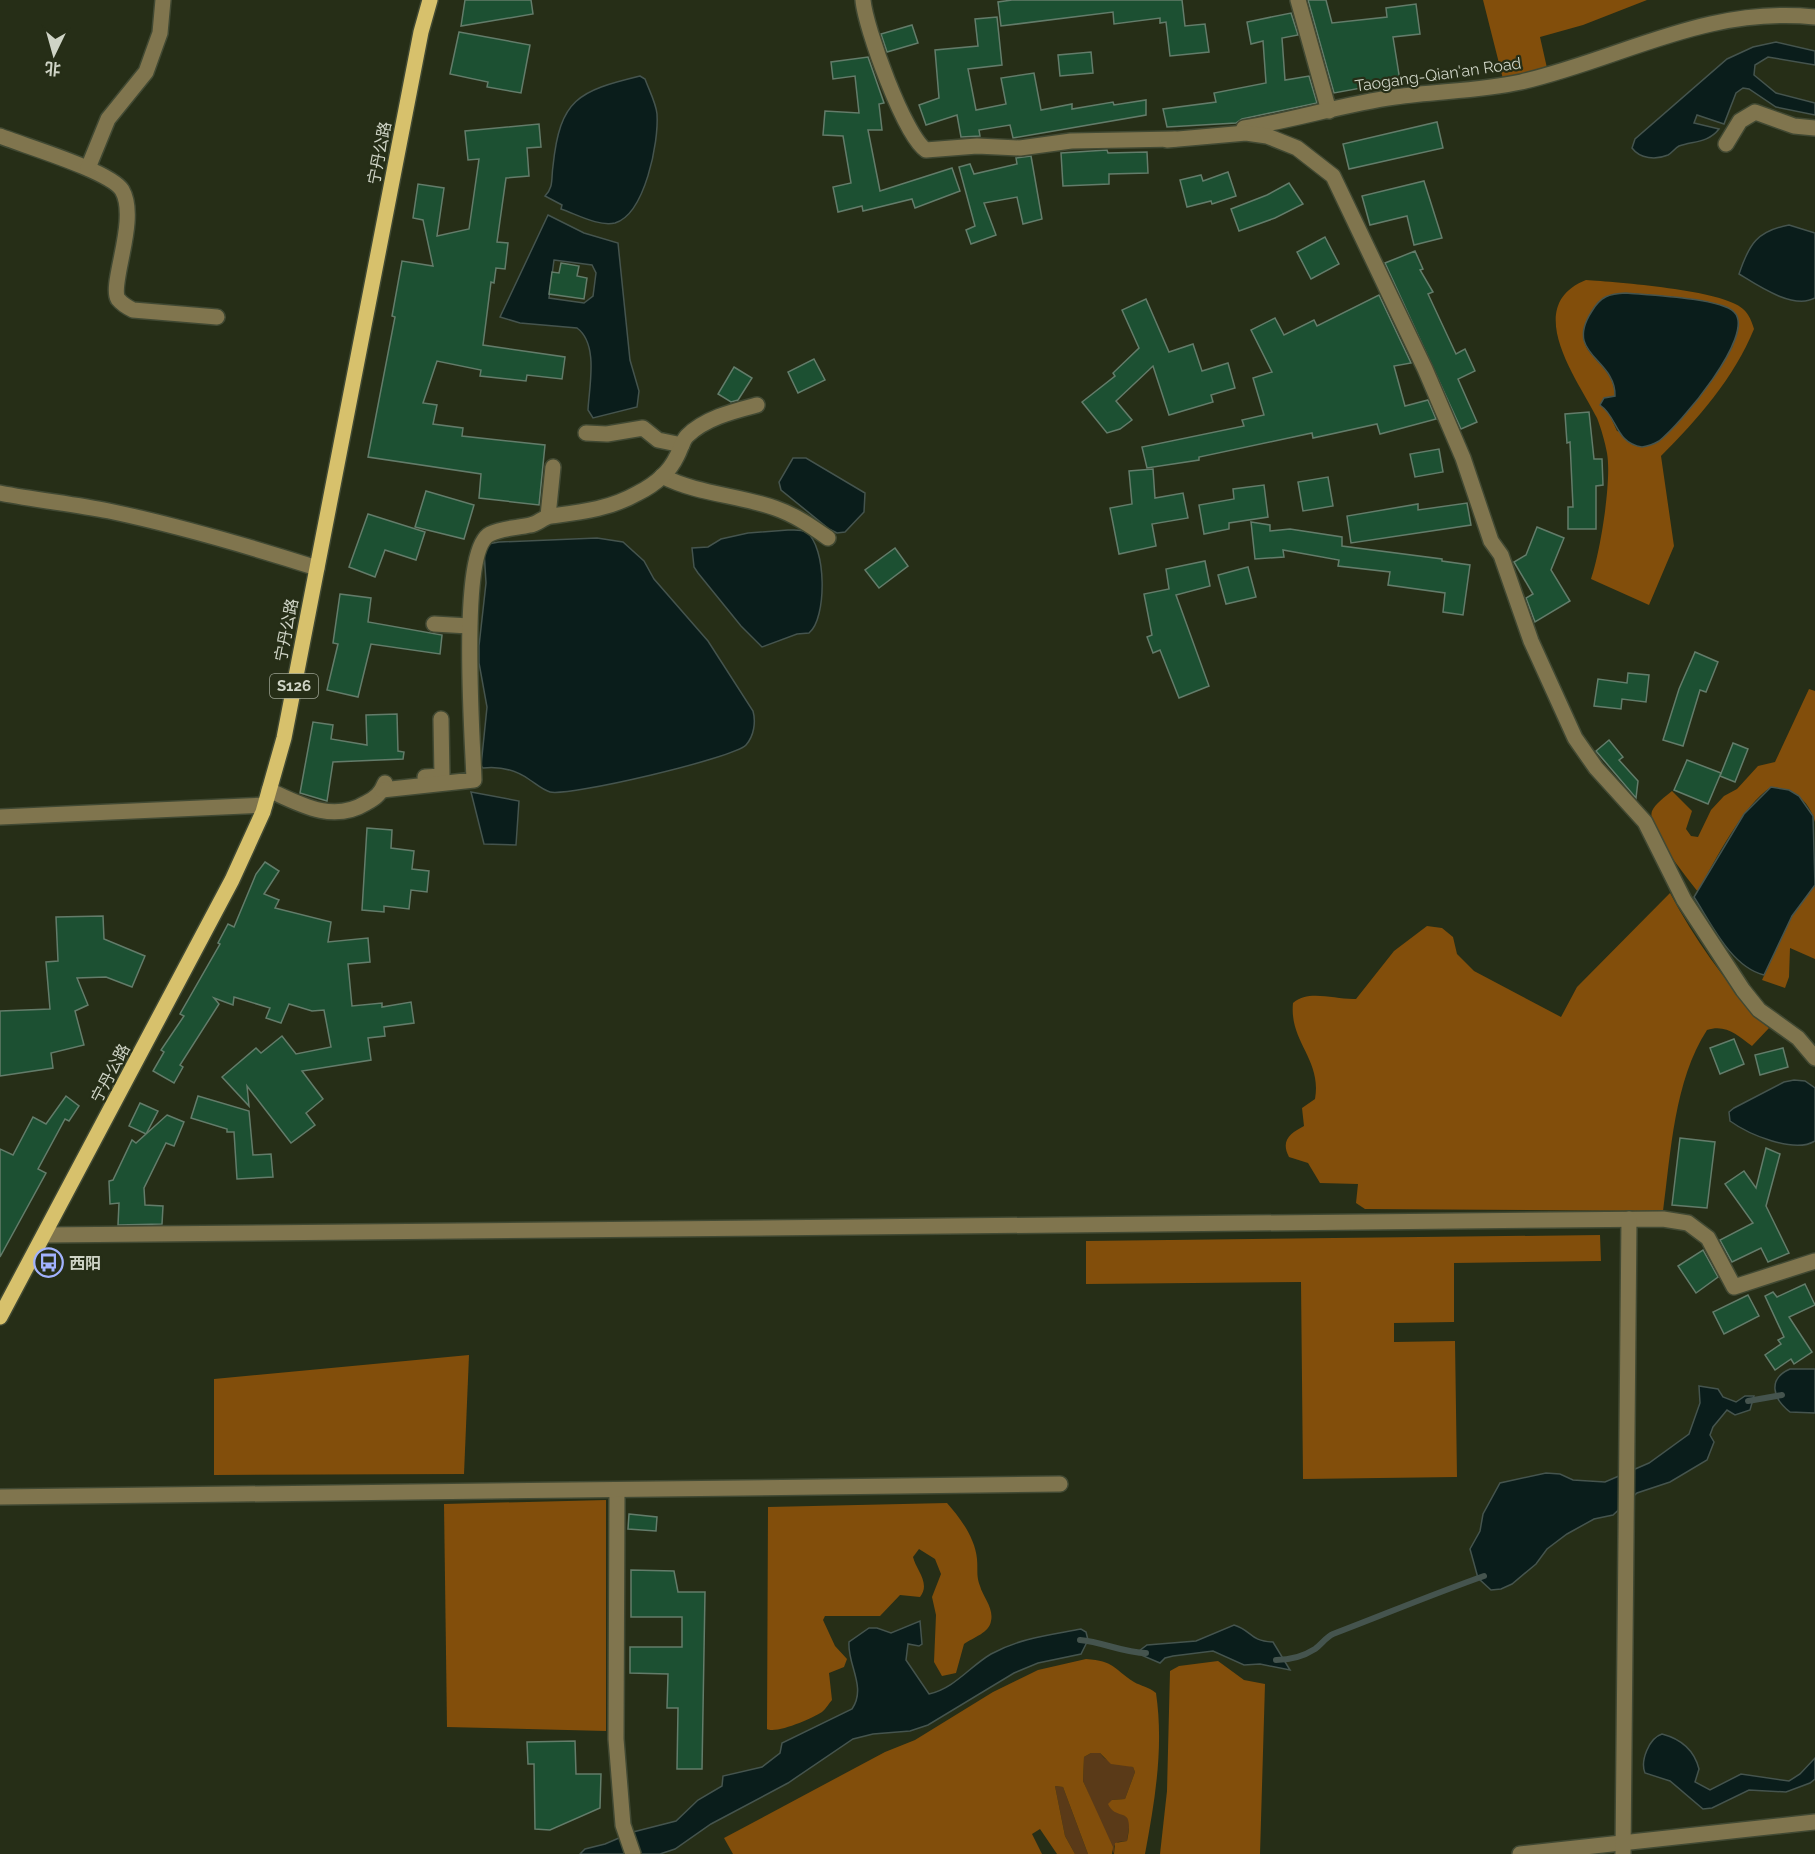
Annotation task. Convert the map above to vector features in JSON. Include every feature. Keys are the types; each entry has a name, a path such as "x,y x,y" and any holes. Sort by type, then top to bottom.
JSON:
{"main road":[{"name":"宁丹公路","path":"0,1317 226,891 265,806 284,738 421,32 430,0"}],"street":[{"path":"88,168 108,119 146,72 159,33 163,0"},
{"path":"863,0 869,28 904,119 920,146 926,150 977,146 1011,148 1071,141 1167,140 1246,133 1267,136 1297,148 1333,176 1438,399 1463,458 1491,541 1501,555 1531,641 1575,738 1596,768 1645,822 1684,900 1743,990 1759,1010 1798,1038 1815,1058"},
{"path":"1298,0 1329,111"},
{"name":"Taogang-Qian'an Road","path":"1167,140 1395,97 1521,82 1578,66 1670,33 1711,23 1770,14 1815,17"},
{"path":"1726,144 1740,121 1755,112 1794,126 1815,128"},
{"path":"0,136 88,168 112,180 122,190 127,233 115,287 117,298 133,310 217,317"},
{"path":"382,790 474,780 469,626 478,555 484,539 496,532 535,524 548,516 602,509 639,493 674,464 686,436 695,429 724,414 758,405"},
{"path":"586,433 607,434 643,428 658,440 682,445"},
{"path":"548,516 553,467"},
{"path":"662,476 686,486 774,508 804,521 828,538"},
{"path":"0,494 107,511 162,523 222,538 317,568"},
{"path":"434,624 469,626"},
{"path":"269,790 297,803 332,813 360,807 382,790 386,781 442,776 441,718"},
{"path":"0,817 265,806"},
{"path":"1623,1849 1629,1219"},
{"path":"44,1235 1663,1219 1688,1223 1708,1238 1734,1287 1815,1261"},
{"path":"0,1497 1060,1484"},
{"path":"617,1490 616,1739 623,1825 633,1854"},
{"path":"1520,1854 1623,1849 1815,1822"}],"shaded area":[{"path":"1483,0 1647,0 1583,25 1540,37 1547,68 1503,79"},
{"path":"1586,280 1693,292 1732,302 1749,316 1754,329 1726,381 1661,456 1674,546 1649,605 1591,579 1604,517 1608,481 1607,453 1597,418 1560,344 1556,325 1558,307 1567,292","holes":["1620,293 1701,301 1725,307 1733,346 1699,398 1658,441 1617,431 1607,409 1610,398 1615,396 1613,383 1583,338 1585,326 1595,306 1602,299"]},
{"path":"1809,689 1815,691 1815,822 1809,808 1799,797 1787,790 1771,787 1750,806 1740,820 1698,892 1661,841 1652,819 1652,811 1672,791 1692,811 1686,829 1691,836 1698,837 1711,810 1724,796 1737,789 1758,766 1775,762"},
{"path":"1815,885 1815,959 1790,948 1789,977 1785,988 1762,980 1792,916"},
{"path":"1670,893 1715,964 1769,1028 1752,1046 1726,1030 1720,1028 1707,1030 1687,1072 1681,1094 1663,1211 1365,1209 1356,1203 1358,1184 1320,1183 1308,1163 1289,1157 1286,1142 1291,1134 1304,1126 1302,1108 1315,1099 1316,1085 1310,1061 1296,1029 1293,1003 1299,999 1314,996 1356,999 1394,951 1427,926 1442,928 1453,937 1457,954 1474,971 1561,1017 1577,987"},
{"path":"1600,1235 1601,1261 1454,1263 1454,1322 1394,1323 1394,1342 1455,1341 1457,1477 1303,1479 1301,1282 1086,1284 1086,1241"},
{"path":"469,1355 464,1474 214,1475 214,1379"},
{"path":"606,1500 606,1731 447,1727 444,1504"},
{"path":"947,1503 962,1522 976,1551 979,1582 992,1616 987,1629 964,1644 956,1673 942,1676 934,1662 936,1615 932,1597 941,1574 935,1559 919,1549 913,1557 924,1587 920,1597 900,1595 880,1616 825,1616 823,1620 835,1646 847,1659 844,1667 829,1673 832,1700 822,1712 811,1718 779,1729 767,1729 768,1507"},
{"path":"1086,1659 1108,1663 1134,1682 1156,1693 1159,1753 1145,1854 1114,1854 1115,1843 1127,1841 1129,1822 1124,1815 1116,1812 1108,1804 1112,1800 1125,1799 1135,1772 1133,1767 1111,1764 1100,1753 1091,1753 1084,1757 1083,1781 1113,1847 1112,1854 1088,1854 1063,1787 1055,1786 1065,1836 1075,1854 1057,1854 1040,1829 1032,1834 1042,1854 733,1854 724,1838 885,1752 915,1740 993,1692 1038,1670"},
{"path":"1218,1661 1244,1680 1265,1684 1260,1854 1160,1854 1167,1791 1170,1671 1179,1666"},
{"path":"1091,1753 1100,1753 1111,1762 1133,1767 1135,1772 1125,1799 1112,1800 1130,1821 1127,1841 1118,1842 1114,1846 1114,1854 1083,1781 1084,1757"},
{"path":"1055,1786 1063,1787 1088,1854 1075,1854 1065,1836"}],"water":[{"path":"1776,42 1815,51 1815,65 1768,57 1755,65 1754,75 1776,93 1815,103 1815,115 1776,107 1749,89 1743,88 1736,93 1724,124 1697,115 1694,123 1719,129 1710,137 1679,146 1668,155 1658,158 1635,152 1632,148 1635,139 1727,59 1753,47"},
{"path":"640,76 645,79 654,101 657,126 656,142 648,176 634,206 626,217 609,224 595,222 561,209 562,205 545,196 551,186 556,144 567,112 587,93"},
{"path":"548,215 584,233 618,243 630,360 639,391 637,407 593,418 588,410 591,366 588,344 584,335 577,328 520,323 500,317","holes":["554,260 592,265 596,273 593,296 584,303 549,298"]},
{"path":"1789,225 1815,233 1815,298 1806,301 1786,299 1776,295 1739,274 1756,240 1769,231"},
{"path":"1626,293 1714,303 1734,312 1738,323 1735,339 1726,359 1698,399 1659,441 1642,447 1633,445 1622,435 1606,410 1600,405 1604,398 1615,396 1613,383 1583,338 1585,326 1599,302 1610,295"},
{"path":"793,458 806,458 865,493 864,512 845,532 837,533 829,529 781,490 779,482"},
{"path":"788,530 806,532 813,540 818,552 822,582 819,613 809,633 797,634 762,647 741,626 698,573 694,567 692,548 708,547 721,539 748,533"},
{"path":"597,538 623,542 644,561 654,579 708,641 753,711 754,729 746,745 713,759 617,783 587,789 550,792 514,771 481,766 487,707 479,663 486,583 484,550 488,544 499,542"},
{"path":"1771,787 1789,790 1799,796 1813,816 1815,885 1792,916 1764,975 1752,970 1732,954 1694,897 1744,814"},
{"path":"471,792 519,801 516,845 484,844"},
{"path":"1805,1081 1815,1088 1815,1141 1795,1145 1771,1141 1730,1121 1729,1112 1734,1108 1784,1082"},
{"path":"1790,1369 1815,1369 1815,1413 1790,1412 1776,1395 1775,1384 1778,1378"},
{"path":"1699,1386 1718,1389 1723,1397 1736,1402 1745,1396 1754,1396 1750,1410 1735,1415 1727,1410 1713,1427 1710,1435 1714,1442 1707,1460 1670,1482 1637,1493 1613,1515 1594,1519 1567,1534 1547,1549 1536,1564 1512,1584 1491,1590 1478,1578 1470,1549 1480,1531 1483,1514 1500,1483 1546,1473 1560,1474 1573,1480 1605,1482 1649,1463 1689,1434 1700,1403"},
{"path":"920,1621 922,1644 919,1646 908,1644 906,1660 929,1694 947,1687 983,1659 1013,1644 1081,1629 1086,1632 1088,1640 1081,1654 1038,1663 1014,1673 928,1725 910,1731 873,1734 853,1739 788,1783 711,1824 675,1849 660,1854 580,1854 585,1849 605,1844 633,1832 676,1821 698,1800 722,1786 723,1776 762,1767 780,1753 782,1743 852,1709 858,1692 849,1642 869,1628 891,1633"},
{"path":"1234,1625 1259,1640 1273,1642 1290,1670 1260,1664 1244,1665 1213,1651 1173,1656 1165,1658 1160,1663 1141,1655 1139,1651 1147,1645 1196,1641"},
{"path":"1662,1734 1681,1742 1690,1750 1699,1769 1695,1782 1710,1790 1741,1774 1789,1781 1800,1774 1815,1758 1815,1779 1786,1792 1749,1790 1712,1808 1703,1809 1670,1781 1645,1773 1644,1762 1647,1750 1653,1740"}],"building":[{"path":"465,0 531,0 533,14 461,26"},
{"path":"1012,0 1182,0 1185,26 1205,24 1209,52 1170,56 1166,22 1160,23 1160,18 1114,24 1113,12 1001,26 998,2"},
{"path":"1308,0 1326,0 1332,23 1387,17 1386,8 1416,4 1420,34 1393,37 1400,81 1334,93"},
{"path":"1291,13 1298,35 1282,38 1285,80 1309,76 1317,103 1242,119 1236,123 1167,127 1163,109 1216,102 1214,93 1266,83 1263,41 1251,44 1247,22"},
{"path":"997,17 1002,65 968,69 976,110 1006,104 1001,78 1034,73 1041,110 1072,104 1072,109 1113,102 1114,105 1146,100 1146,115 1013,138 1010,125 979,130 980,136 961,137 957,115 926,125 919,105 939,98 935,50 978,46 975,19"},
{"path":"912,25 918,43 887,52 881,34"},
{"path":"459,32 530,45 521,93 487,87 488,82 450,74"},
{"path":"1091,52 1093,73 1060,76 1058,55"},
{"path":"868,57 884,103 879,104 882,130 868,130 880,191 952,168 960,191 915,208 912,199 863,211 862,206 838,212 833,187 851,183 843,136 823,135 825,111 859,113 855,76 833,79 831,62"},
{"path":"1437,122 1443,148 1349,169 1343,144"},
{"path":"539,124 541,147 527,148 529,176 506,178 497,242 508,243 505,269 496,268 494,283 491,282 483,345 565,357 562,379 527,375 526,381 480,376 481,370 437,361 423,403 437,405 433,424 463,428 462,436 545,445 539,505 479,498 481,474 368,457 395,317 392,316 402,261 433,266 423,220 413,218 418,184 444,188 437,236 469,229 479,159 468,160 465,131"},
{"path":"1107,150 1108,153 1147,152 1148,173 1109,174 1109,184 1063,186 1061,153"},
{"path":"1031,156 1042,219 1023,224 1017,197 984,203 996,235 971,244 966,230 975,226 959,167 970,164 974,174 1017,164 1016,158"},
{"path":"1228,172 1236,196 1212,204 1211,201 1187,207 1180,180 1201,175 1203,181"},
{"path":"1424,181 1442,238 1414,245 1407,216 1370,225 1362,196"},
{"path":"1289,183 1303,204 1275,218 1239,231 1231,209 1267,195"},
{"path":"1325,237 1339,264 1311,279 1297,252"},
{"path":"1415,251 1423,269 1420,270 1433,292 1428,294 1456,354 1465,349 1475,371 1458,379 1477,422 1461,429 1385,263"},
{"path":"561,263 579,266 577,276 587,278 584,299 549,294 552,272 559,273"},
{"path":"1379,295 1411,363 1394,366 1405,406 1428,400 1436,419 1380,434 1377,424 1313,438 1312,433 1199,457 1199,460 1147,468 1142,447 1244,426 1242,420 1264,415 1253,378 1272,372 1251,330 1275,318 1284,335 1314,320 1317,326"},
{"path":"1146,299 1169,352 1193,344 1202,371 1228,363 1235,388 1211,395 1213,402 1169,415 1153,366 1116,401 1132,420 1120,429 1107,433 1082,402 1115,376 1113,373 1139,348 1122,310"},
{"path":"814,359 825,380 798,393 788,372"},
{"path":"734,367 752,378 738,400 731,402 718,394"},
{"path":"1589,412 1594,459 1602,459 1603,485 1596,486 1596,529 1568,529 1568,507 1573,507 1570,442 1567,443 1565,414"},
{"path":"1439,449 1443,472 1415,477 1410,454"},
{"path":"1153,469 1155,498 1183,493 1188,518 1152,524 1156,546 1119,554 1110,508 1132,504 1129,471"},
{"path":"1328,477 1333,506 1303,511 1298,482"},
{"path":"1264,485 1268,517 1229,523 1229,529 1204,534 1199,505 1234,499 1233,489"},
{"path":"426,491 474,505 464,539 415,527"},
{"path":"1467,503 1471,525 1351,543 1347,516 1418,504 1418,510"},
{"path":"368,514 425,532 416,560 385,550 375,577 349,567"},
{"path":"1251,522 1270,525 1270,531 1290,529 1342,537 1342,546 1442,559 1442,561 1470,565 1463,615 1443,612 1445,593 1388,585 1390,572 1338,566 1339,560 1283,550 1284,557 1255,559"},
{"path":"1537,527 1564,538 1551,570 1570,601 1535,622 1526,598 1533,594 1514,562 1526,555"},
{"path":"895,548 908,566 879,588 865,570"},
{"path":"1205,561 1210,586 1176,595 1209,686 1179,698 1160,650 1153,653 1147,637 1152,635 1144,594 1169,589 1166,569"},
{"path":"1248,567 1256,597 1226,604 1218,575"},
{"path":"340,594 371,598 368,622 442,635 440,654 371,644 358,697 327,690 338,644 333,643"},
{"path":"1695,652 1718,662 1706,692 1700,690 1683,746 1663,740 1679,689"},
{"path":"1628,673 1649,675 1646,702 1622,699 1621,709 1594,706 1598,679 1627,683"},
{"path":"397,714 398,751 404,752 403,759 333,762 327,801 300,793 313,722 333,725 331,739 367,745 366,715"},
{"path":"1609,740 1623,757 1619,760 1638,781 1636,798 1596,751"},
{"path":"1733,743 1748,749 1735,782 1720,776"},
{"path":"1687,760 1721,773 1708,804 1674,790"},
{"path":"367,828 392,830 391,848 414,851 412,869 429,871 427,892 411,890 409,909 384,906 384,912 362,910"},
{"path":"265,862 279,871 264,894 279,900 275,908 331,922 328,942 368,938 370,962 348,964 352,1006 382,1003 382,1007 411,1002 414,1023 384,1027 385,1036 368,1038 371,1060 302,1071 323,1099 306,1113 315,1125 291,1143 247,1086 249,1106 222,1077 256,1048 261,1053 282,1036 296,1054 331,1047 324,1010 312,1011 289,1004 281,1023 266,1018 270,1008 234,997 233,1005 214,998 219,1004 180,1065 183,1067 174,1083 153,1071 164,1052 161,1050 184,1016 180,1014 220,944 218,943 228,924 234,927 256,874"},
{"path":"103,916 104,939 145,956 132,987 106,977 77,978 88,1005 75,1011 84,1045 51,1053 53,1068 0,1076 0,1011 50,1009 46,962 58,961 56,917"},
{"path":"1734,1039 1744,1064 1720,1074 1710,1048"},
{"path":"1783,1048 1788,1067 1760,1075 1755,1055"},
{"path":"66,1096 79,1106 69,1121 65,1119 38,1169 46,1173 0,1257 0,1149 13,1155 33,1117 46,1124"},
{"path":"198,1096 249,1111 253,1155 271,1154 273,1177 237,1179 234,1132 227,1132 227,1129 191,1118"},
{"path":"140,1103 158,1111 146,1134 129,1126"},
{"path":"167,1115 184,1122 174,1146 166,1143 144,1188 145,1205 163,1206 162,1224 118,1225 119,1203 110,1204 109,1181 113,1180 132,1140 136,1143"},
{"path":"1680,1138 1715,1142 1707,1208 1672,1205"},
{"path":"1766,1148 1780,1154 1766,1206 1789,1253 1768,1262 1761,1248 1732,1262 1720,1240 1753,1223 1725,1184 1744,1171 1756,1188"},
{"path":"1703,1250 1718,1277 1696,1293 1678,1266"},
{"path":"1805,1284 1815,1305 1789,1317 1812,1352 1794,1364 1791,1359 1775,1370 1765,1355 1781,1344 1778,1340 1784,1337 1765,1296 1773,1292 1777,1297"},
{"path":"1748,1295 1759,1316 1724,1334 1713,1312"},
{"path":"629,1514 657,1517 656,1531 628,1529"},
{"path":"631,1570 674,1571 678,1592 705,1592 702,1769 677,1769 678,1708 667,1708 668,1674 630,1673 630,1647 682,1647 682,1617 631,1617"},
{"path":"575,1741 576,1774 601,1774 600,1808 550,1830 535,1829 534,1764 528,1764 527,1742"}],"waterway":[{"path":"1748,1401 1782,1395"},
{"path":"1276,1660 1306,1654 1333,1634 1484,1576"},
{"path":"1080,1640 1146,1653"}],"place":[{"name":"西阳","path":"48,1263"}]}
